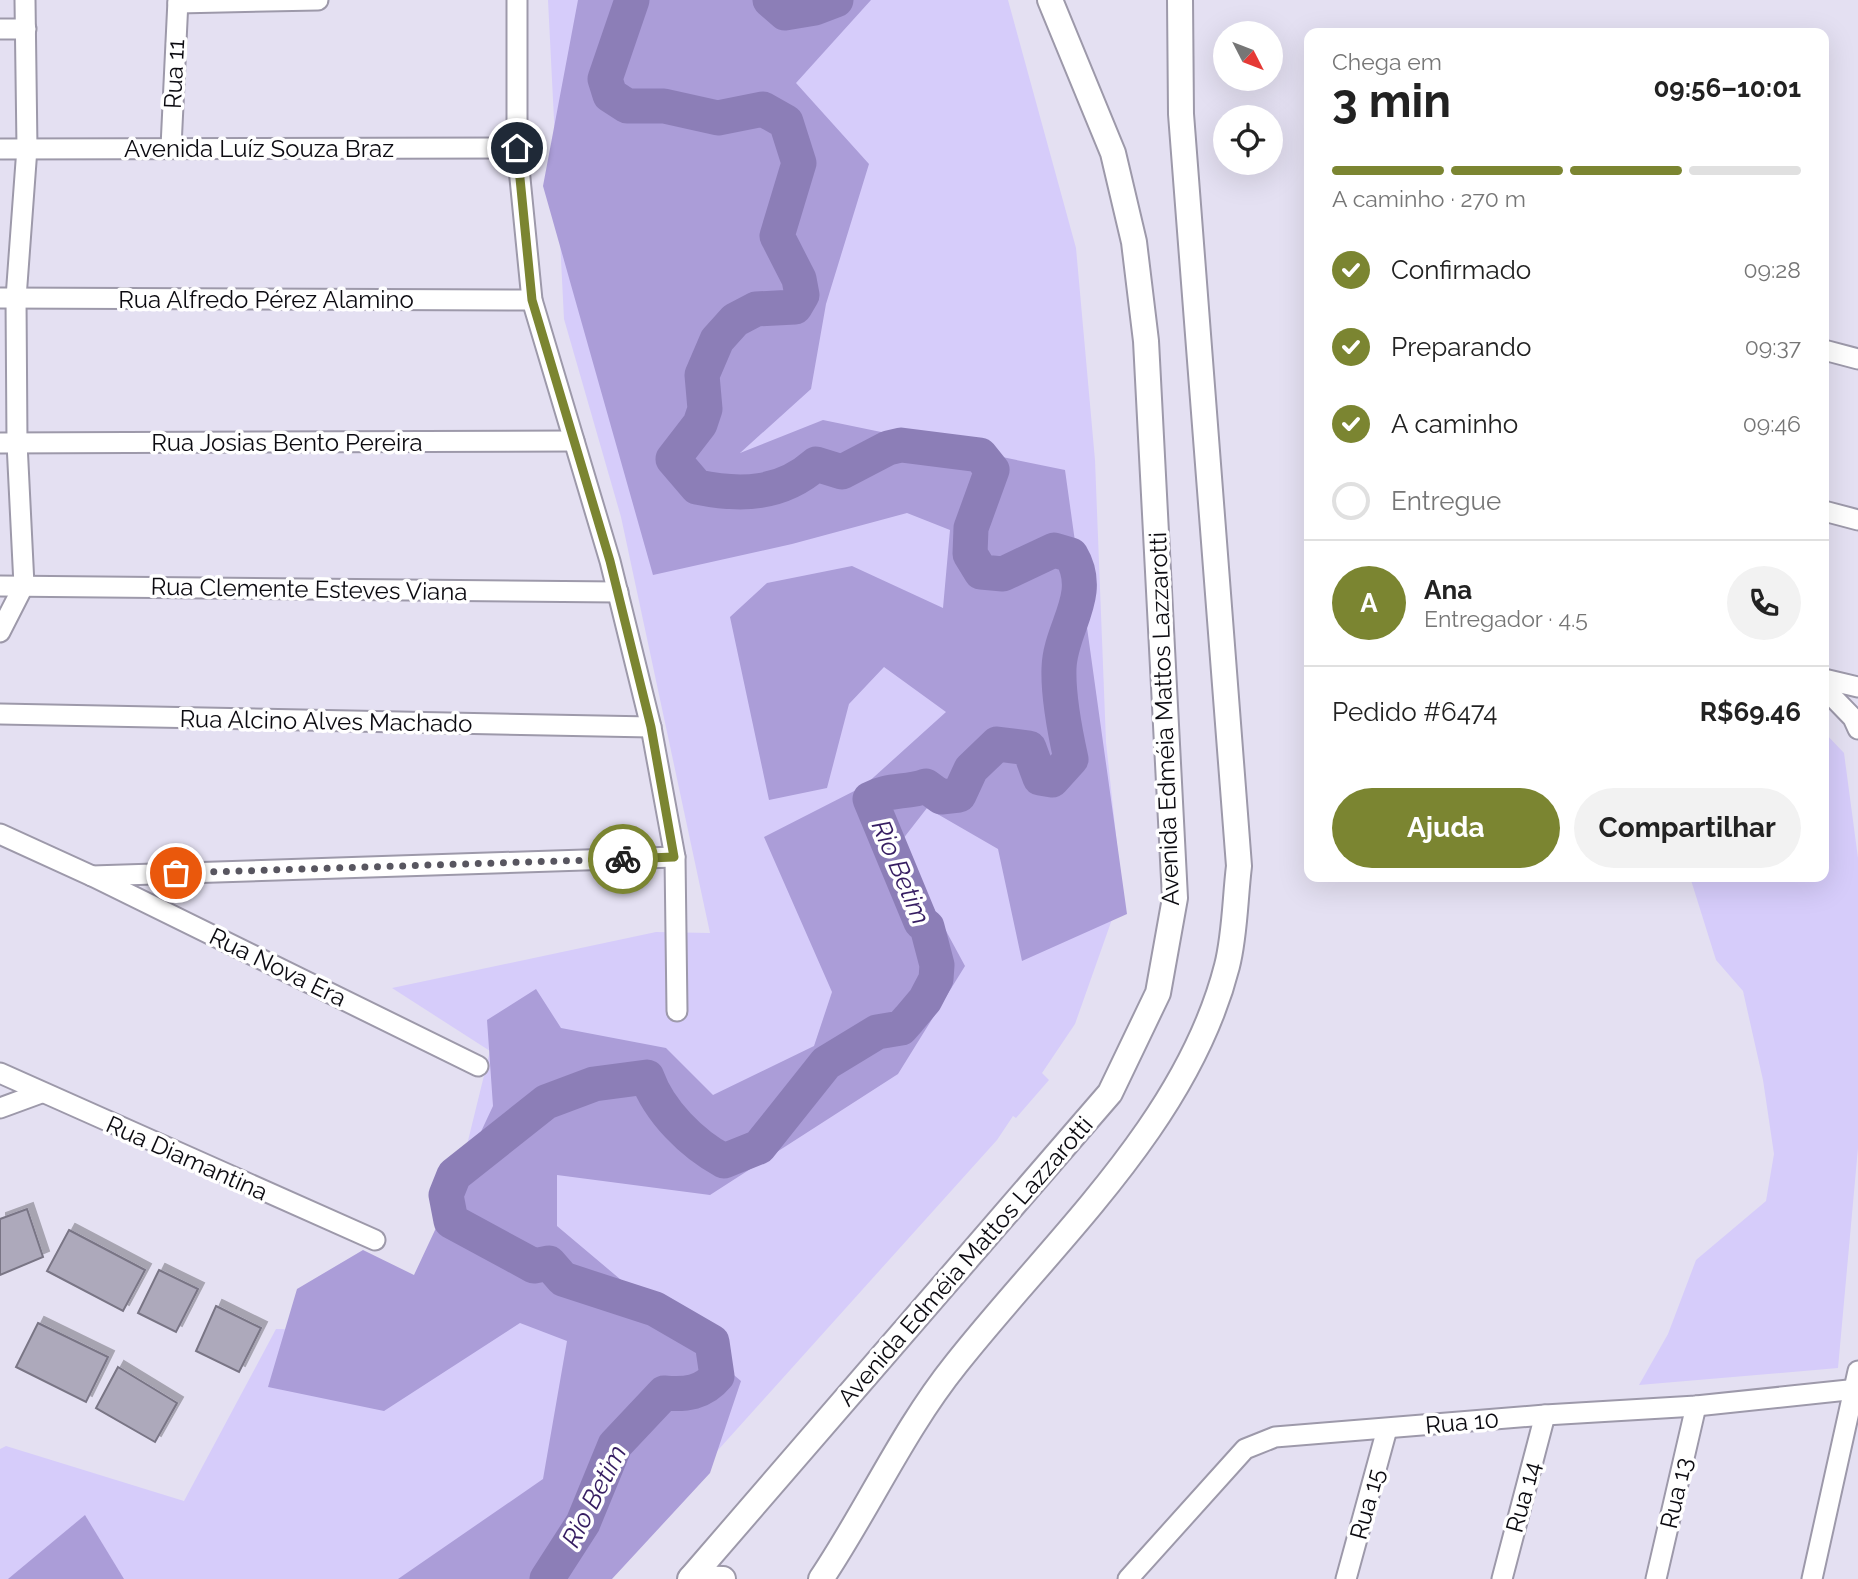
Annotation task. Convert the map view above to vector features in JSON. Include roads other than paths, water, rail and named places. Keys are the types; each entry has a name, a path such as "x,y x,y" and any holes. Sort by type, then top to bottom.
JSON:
{"main road":[{"name":"Avenida Edméia Mattos Lazzarotti","path":"690,1578 1110,1093 1158,993 1175,898 1146,341 1134,242 1114,153 1050,0"},
{"path":"821,1579 899,1448 954,1366 1148,1133 1202,1039 1228,965 1239,866 1181,114 1180,0"},
{"path":"690,1578 723,1579"}],"street":[{"path":"0,632 24,586 9,443 8,298 27,148 24,0"},
{"path":"178,1 318,0"},
{"path":"517,0 517,148 532,300 618,593 651,727 674,857 677,1012"},
{"name":"Rua 11","path":"171,147 178,1"},
{"path":"0,29 26,29"},
{"name":"Avenida Luíz Souza Braz","path":"0,149 517,148"},
{"name":"Rua Alfredo Pérez Alamino","path":"8,298 532,300"},
{"path":"1829,351 1858,359"},
{"name":"Rua Josias Bento Pereira","path":"9,443 574,441"},
{"path":"1829,512 1858,520"},
{"name":"Rua Clemente Esteves Viana","path":"0,586 618,593"},
{"path":"1829,680 1858,687"},
{"path":"1829,693 1853,718 1858,729"},
{"name":"Rua Alcino Alves Machado","path":"0,714 651,727"},
{"name":"Rua Nova Era","path":"0,834 92,876 478,1066"},
{"path":"92,876 674,857"},
{"name":"Rua Diamantina","path":"0,1073 375,1240"},
{"path":"0,1108 41,1093"},
{"path":"1812,1579 1857,1383"},
{"name":"Rua 10","path":"1128,1579 1245,1449 1275,1437 1545,1415 1696,1406 1857,1383"},
{"name":"Rua 13","path":"1657,1579 1696,1406"},
{"name":"Rua 14","path":"1502,1579 1545,1415"},
{"name":"Rua 15","path":"1346,1579 1387,1429"}],"waterway":[{"name":"Rio Betim","path":"547,1579 583,1523 615,1445 664,1393 694,1392 717,1376 712,1342 655,1309 563,1279 549,1263 534,1266 451,1221 446,1195 454,1175 546,1102 594,1084 647,1077 668,1114 689,1136 712,1154 724,1161 759,1147 826,1063 877,1032 901,1028 925,1000 936,979 937,965 927,927 921,922 870,799 926,786 941,797 959,795 971,769 997,744 1029,748 1040,778 1052,780 1071,759 1064,726 1059,668 1078,598 1077,570 1071,555 1054,550 1003,574 981,572 970,554 971,528 992,470 980,455 901,445 888,448 842,472 816,464 789,482 745,492 697,487 673,459 700,424 705,409 702,375 717,340 735,320 756,309 795,307 802,295 799,279 777,236 799,163 786,122 763,109 718,118 664,106 627,106 610,95 605,79 632,0"},
{"name":"Rio Betim","path":"770,0 785,13 815,8 836,0"}]}
